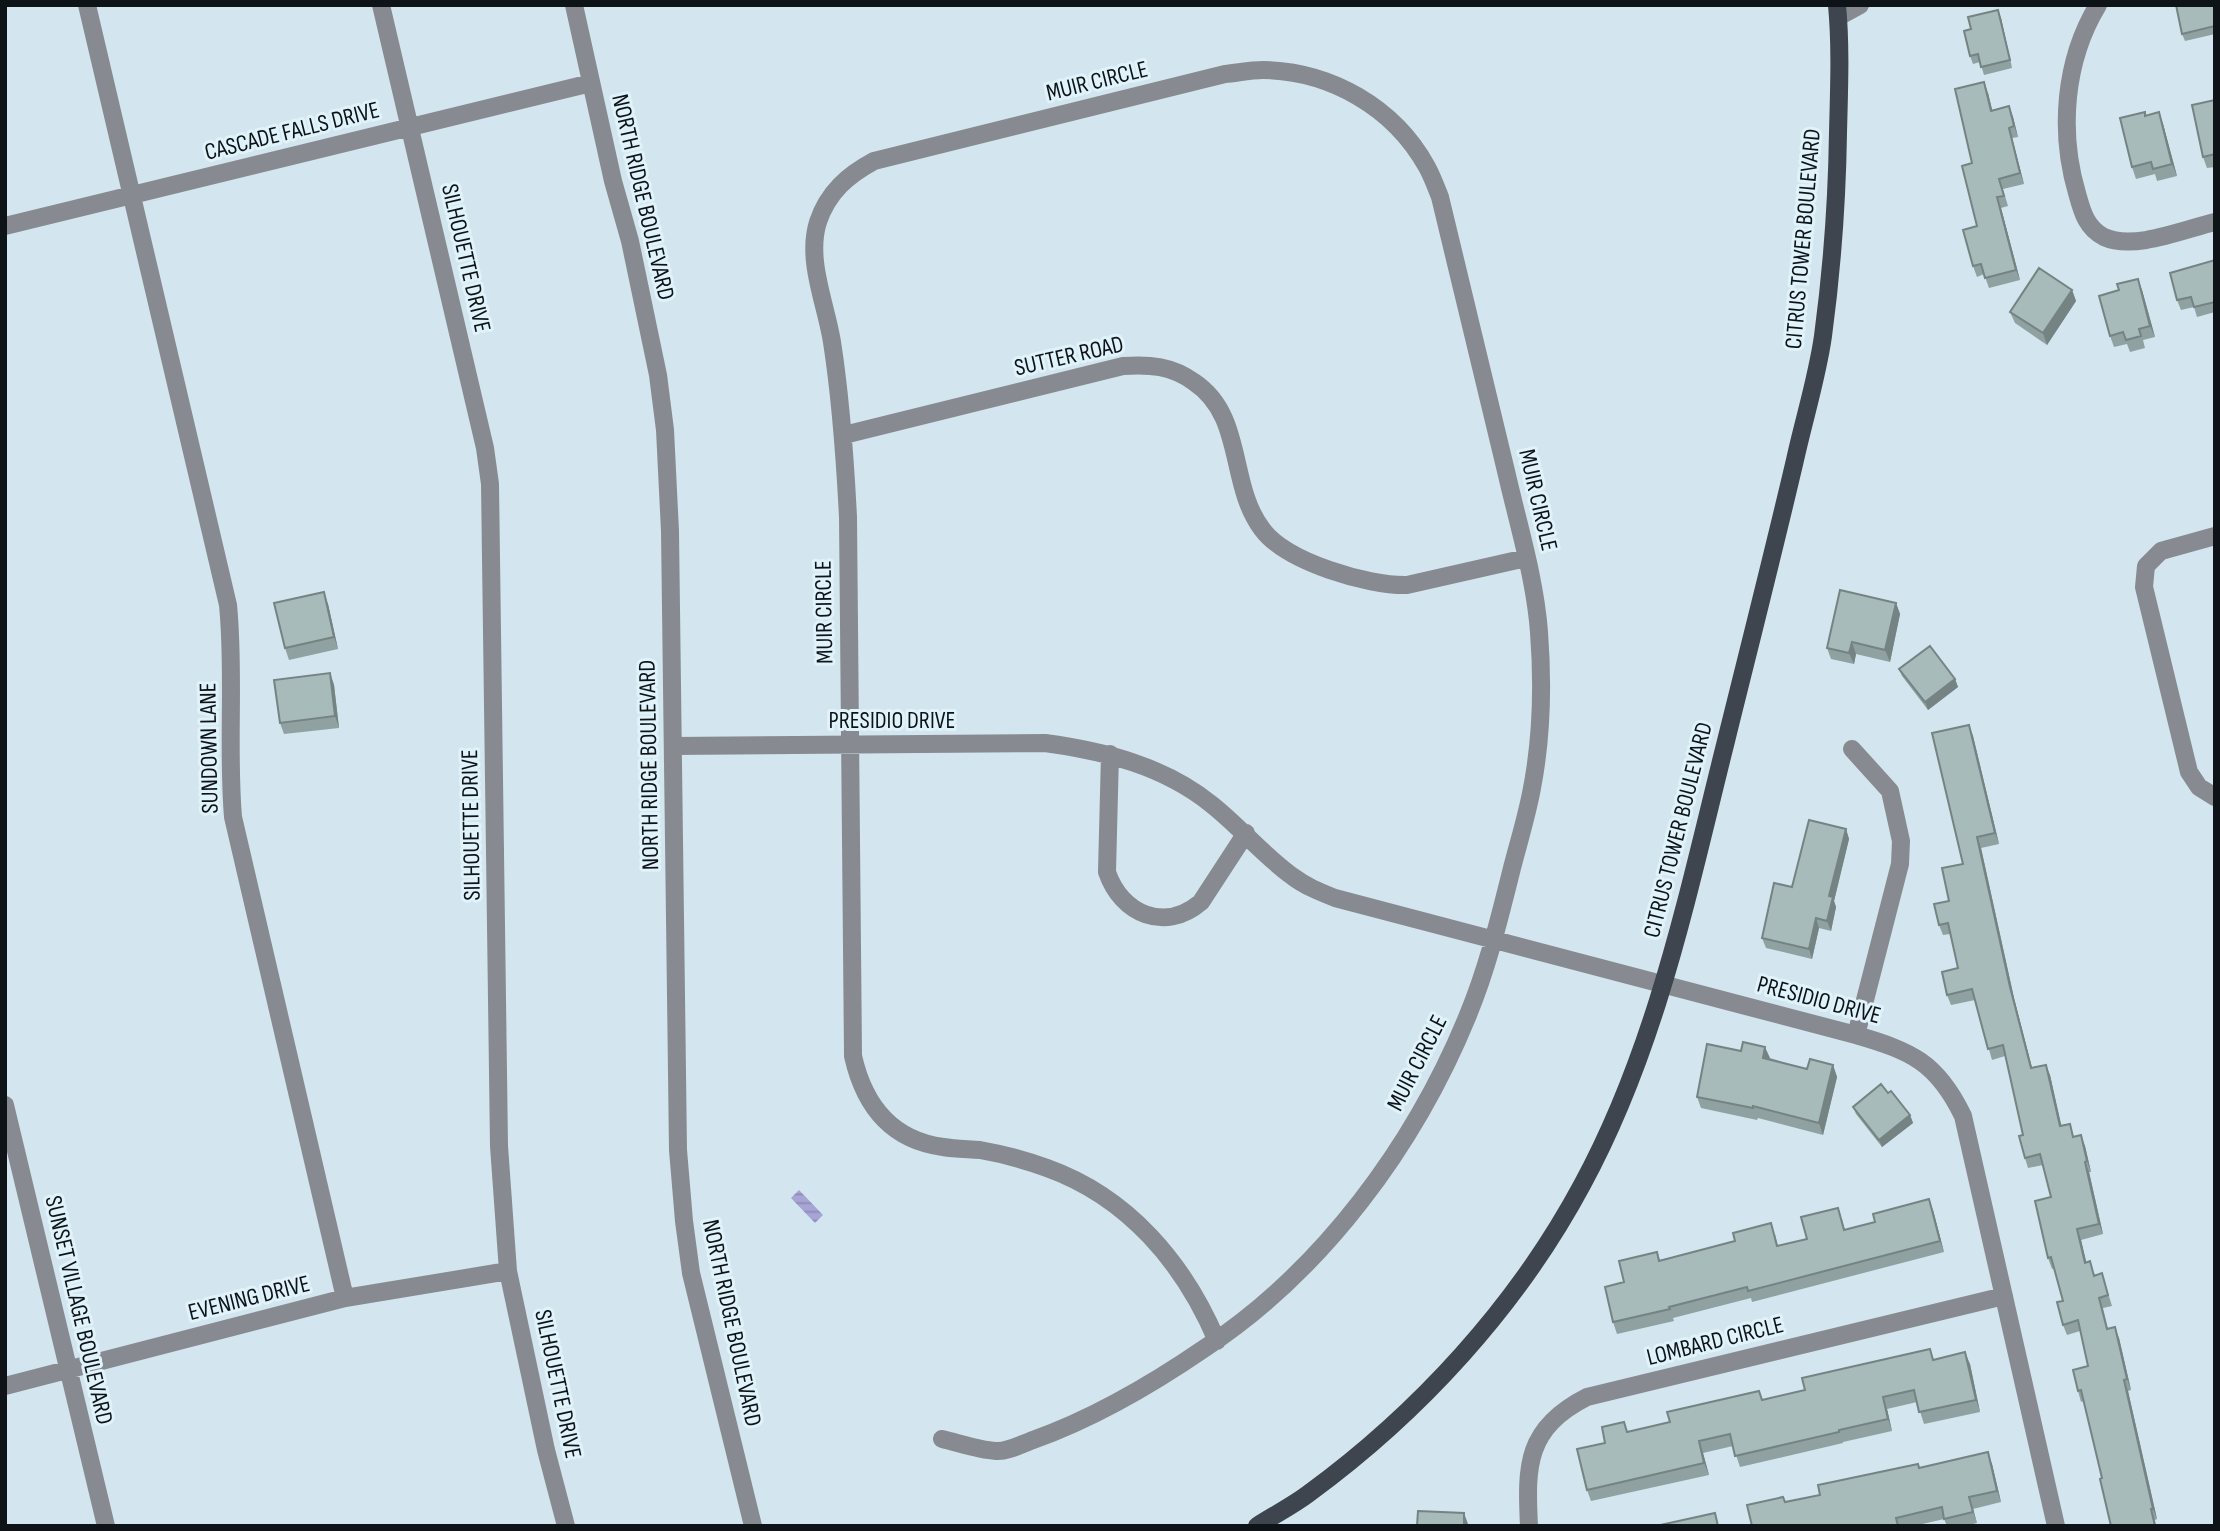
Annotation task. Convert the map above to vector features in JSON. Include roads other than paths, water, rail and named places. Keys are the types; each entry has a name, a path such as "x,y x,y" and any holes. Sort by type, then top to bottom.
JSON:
{"main road":[{"name":"CITRUS TOWER BOULEVARD","path":"1257,1526 1306,1495 1373,1442 1437,1381 1474,1340 1519,1285 1582,1186 1640,1058 1664,984 1772,558 1822,341 1838,168 1840,46 1837,11"}],"street":[{"name":"SUNDOWN LANE","path":"87,5 228,605 232,665 230,772 237,839 345,1298"},
{"name":"SILHOUETTE DRIVE","path":"381,5 485,448 491,484 499,1146 508,1271 546,1450 566,1526"},
{"name":"NORTH RIDGE BOULEVARD","path":"574,5 613,181 630,241 658,375 665,430 670,531 674,746 678,1150 691,1273 753,1526"},
{"path":"1837,11 1860,5"},
{"path":"2098,5 2085,29 2078,50 2066,128 2071,170 2088,223 2105,237 2139,240 2215,222"},
{"name":"MUIR CIRCLE","path":"942,1439 999,1452 1108,1408 1154,1383 1217,1341 1260,1307 1343,1224 1383,1172 1419,1117 1470,1012 1493,940 1532,792 1540,737 1542,682 1539,627 1526,558 1440,197 1427,167 1411,143 1390,119 1367,101 1342,87 1315,77 1260,70 1225,74 874,161 854,172 837,187 818,223 815,246 816,266 832,339 844,435 848,517 853,1056 858,1080 869,1102 883,1119 918,1142 1014,1157 1048,1168 1111,1202 1139,1224 1163,1250 1187,1282 1217,1341"},
{"name":"CASCADE FALLS DRIVE","path":"5,226 592,83"},
{"name":"SUTTER ROAD","path":"844,435 1123,366 1144,364 1165,367 1202,387 1217,403 1228,423 1251,512 1262,530 1276,545 1296,557 1369,582 1388,585 1407,585 1526,558"},
{"path":"2215,536 2161,551 2146,566 2144,587 2189,772 2199,786 2215,797"},
{"name":"PRESIDIO DRIVE","path":"674,746 1045,743 1110,754 1177,782 1209,802 1290,875 1312,889 1335,898 1856,1035 1895,1046 1919,1059 1938,1076 1952,1094 1963,1116 2056,1526"},
{"path":"1852,750 1890,791 1901,841 1900,864 1856,1035"},
{"path":"1110,754 1107,872 1112,886 1121,898 1147,915 1162,919 1178,917 1191,911 1201,902 1245,834"},
{"name":"SUNSET VILLAGE BOULEVARD","path":"5,1105 106,1526"},
{"name":"EVENING DRIVE","path":"5,1386 345,1298 508,1271"},
{"name":"LOMBARD CIRCLE","path":"1529,1526 1527,1481 1531,1458 1540,1437 1552,1420 1587,1397 2004,1296"}],"water":[{"path":"799,1190 823,1215 815,1223 791,1198"}]}
